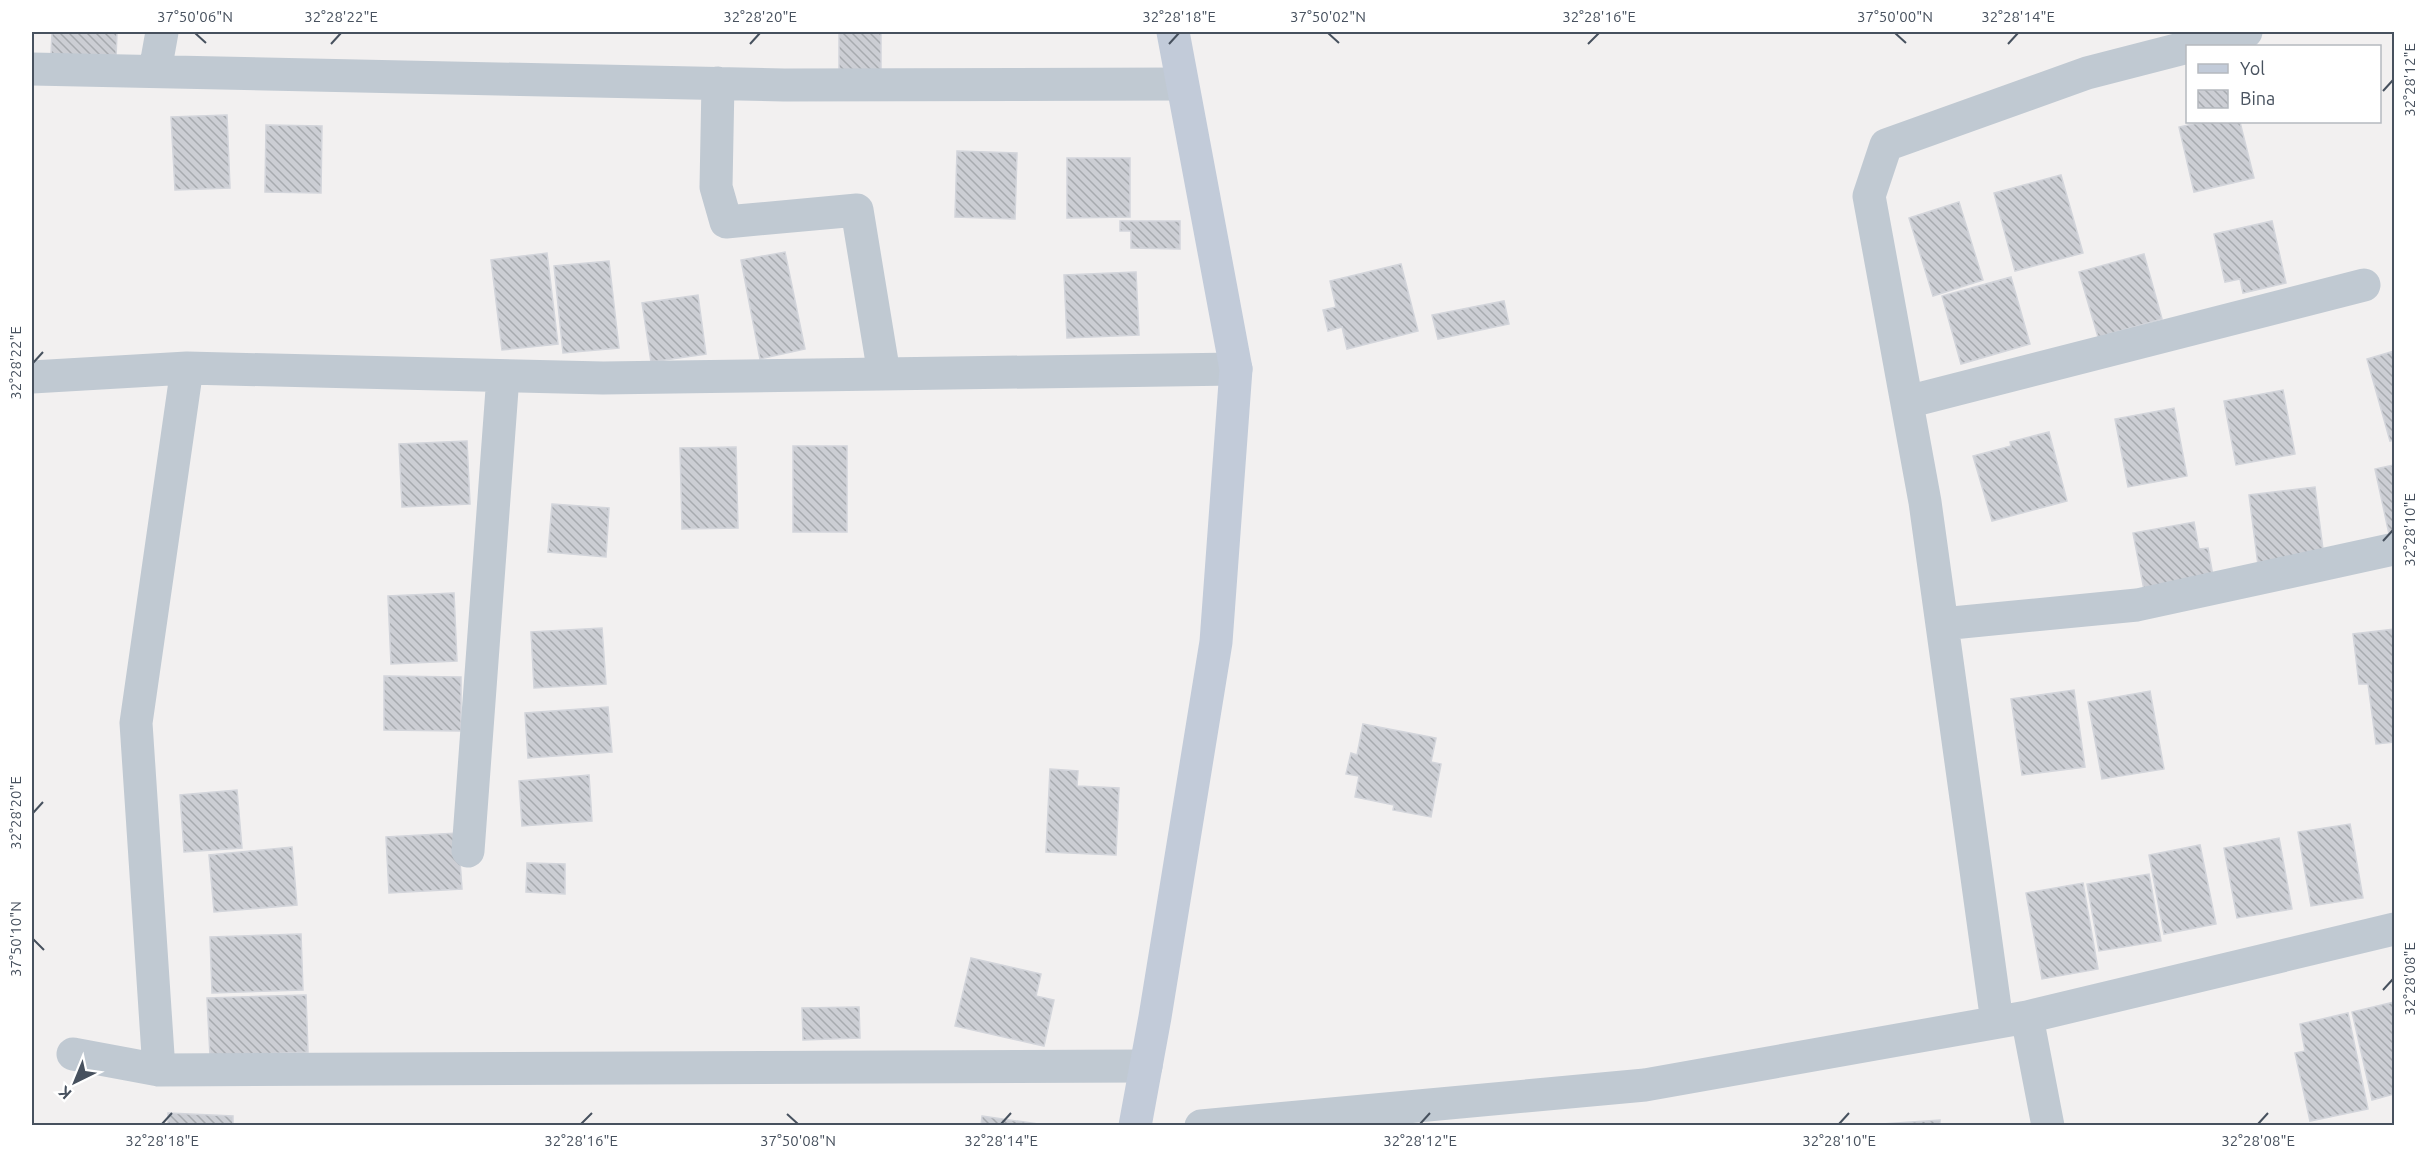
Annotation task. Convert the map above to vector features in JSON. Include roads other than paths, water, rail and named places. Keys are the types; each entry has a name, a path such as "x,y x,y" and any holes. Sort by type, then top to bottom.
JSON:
{"street":[{"path":"155,71 162,32"},
{"path":"1134,1125 1146,1066 1216,642 1236,369 1173,32"},
{"path":"2196,45 2246,32"},
{"path":"2048,1125 2012,1020 1942,624 1925,502 1869,196 1886,145 2087,73 2186,48"},
{"path":"32,69 718,83 1182,84"},
{"path":"718,83 716,187 726,222 857,210 884,374"},
{"path":"1907,402 2364,285"},
{"path":"32,377 187,368 603,378 1236,369"},
{"path":"159,1070 136,723 187,368"},
{"path":"468,851 503,376"},
{"path":"1942,624 2137,605 2394,549"},
{"path":"1201,1125 1645,1085 2012,1020 2394,929"},
{"path":"73,1054 159,1070 1146,1066"}]}
